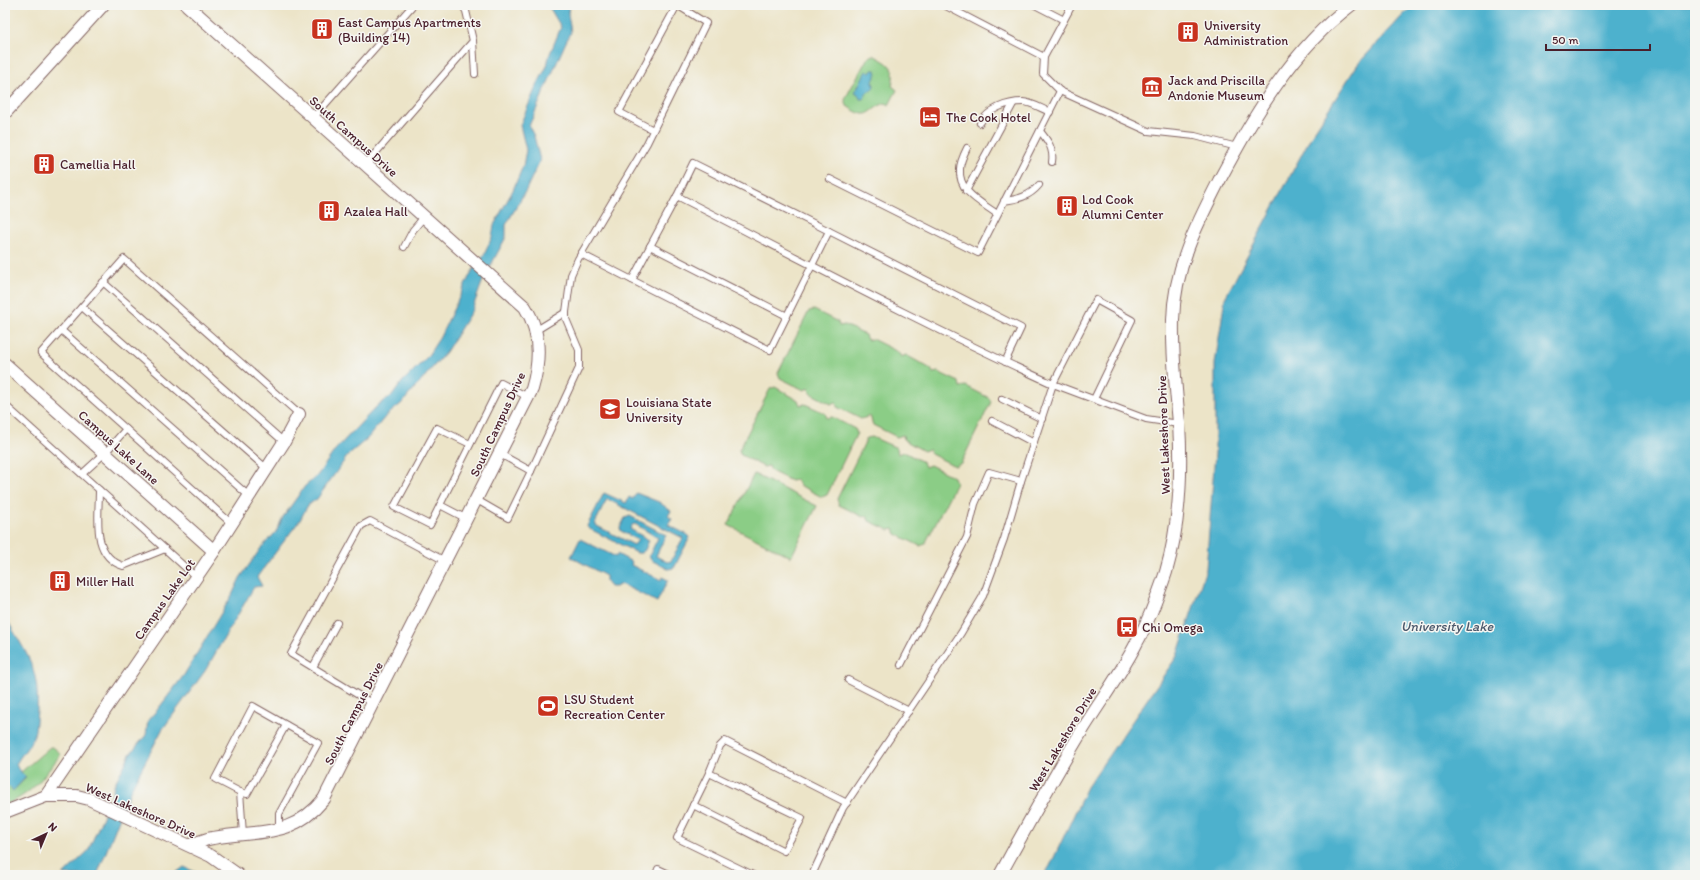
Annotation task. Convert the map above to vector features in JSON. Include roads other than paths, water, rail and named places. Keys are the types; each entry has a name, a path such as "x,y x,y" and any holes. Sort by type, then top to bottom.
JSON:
{"street":[{"path":"5,113 103,5"},
{"name":"South Campus Drive","path":"187,5 525,307 530,315 535,331 538,354 537,368 532,389 324,799 317,808 296,824 279,829 212,838 190,845"},
{"name":"West Lakeshore Drive","path":"1000,875 1056,773 1137,643 1166,572 1174,538 1178,510 1180,463 1179,424 1173,343 1173,318 1181,268 1198,220 1237,147 1266,101 1290,67 1323,29 1351,5"},
{"name":"Campus Lake Lane","path":"5,364 214,551"},
{"name":"Campus Lake Lot","path":"46,796 232,524 266,468 284,442 299,414"},
{"name":"West Lakeshore Drive","path":"5,812 46,796 77,796 89,799 190,845 211,856 238,875"}],"lane":[{"path":"313,118 413,5"},
{"path":"462,5 466,10 473,41 475,74"},
{"path":"477,500 508,518 579,368 579,350 566,319 571,275 581,254 653,130 706,23 677,5 619,112 653,130"},
{"path":"944,5 1044,57"},
{"path":"1035,5 1064,20"},
{"path":"1072,5 1044,57 1043,74 1060,91 1148,131 1195,136 1237,147"},
{"path":"365,165 473,41"},
{"path":"830,179 978,253 1060,91"},
{"path":"980,123 985,115 993,109 1024,102 1050,112"},
{"path":"966,191 1013,104"},
{"path":"1040,131 1049,142 1054,154 1052,162"},
{"path":"967,148 960,168 961,182 966,191 997,214"},
{"path":"632,280 694,163 1021,328 1005,362"},
{"path":"1004,201 1019,199 1033,193 1039,186"},
{"path":"677,196 1005,362 1054,384 1146,419 1179,424"},
{"path":"404,247 413,230 424,217"},
{"path":"581,254 770,350 829,231"},
{"path":"650,246 787,316"},
{"path":"232,524 41,353 124,260 299,414"},
{"path":"104,282 284,442"},
{"path":"812,875 847,803 910,711 961,633 983,596 1004,539 1021,481 1054,384 1096,300 1132,320 1094,399"},
{"path":"82,307 266,468"},
{"path":"535,331 566,312"},
{"path":"61,330 249,496"},
{"path":"470,444 437,428 394,507 430,525 440,505 470,444 500,383 528,397"},
{"path":"1002,399 1042,419"},
{"path":"5,405 196,577"},
{"path":"992,421 1034,443"},
{"path":"82,474 105,453 126,429"},
{"path":"500,454 531,471"},
{"path":"900,665 967,537 975,504 989,472 1021,481"},
{"path":"99,490 99,540 104,552 114,563 123,566 165,549"},
{"path":"440,505 467,519"},
{"path":"373,704 290,654 361,526 370,521 445,560"},
{"path":"313,667 337,623"},
{"path":"848,680 910,711"},
{"path":"279,829 279,814 318,743 253,706 214,779 247,794 286,725"},
{"path":"753,875 677,838 709,773 720,746 725,741 847,803"},
{"path":"693,805 784,851 802,818 709,773"},
{"path":"240,792 243,834"},
{"path":"657,872 671,875"}],"water":[{"path":"548,5 569,5 568,14 571,32 529,126 534,136 540,160 526,190 506,225 506,237 483,280 472,310 446,352 402,403 385,417 367,439 349,454 317,499 308,505 300,520 257,577 262,586 254,587 205,671 162,730 131,789 97,875 63,875 88,851 111,798 114,785 130,754 146,735 148,720 184,675 232,595 240,578 261,548 276,532 283,517 305,486 317,476 335,450 378,405 392,396 402,382 427,357 440,337 471,273 484,255 492,237 494,225 513,190 523,166 526,150 520,125 536,87 547,66 549,56 561,27"},
{"name":"University Lake","path":"1415,5 1695,5 1695,875 1044,875 1050,866 1087,787 1177,656 1206,569 1215,454 1215,364 1225,298 1313,133 1358,64 1405,13"},
{"path":"871,70 875,70 877,73 873,81 874,86 872,90 867,92 863,99 860,99 858,94 855,92 866,71 870,72"},
{"path":"604,493 626,503 629,497 633,499 636,493 659,502 671,511 668,516 672,519 668,525 690,537 674,568 668,569 651,560 649,556 658,538 635,524 632,525 630,529 649,540 645,550 641,553 637,553 588,528 587,526","holes":["607,499 683,538 671,561 667,562 656,556 666,535 630,516 625,518 620,528 621,531 638,540 634,545 597,526 595,523"]},
{"path":"580,539 616,557 617,554 632,562 631,565 661,580 662,577 668,580 657,602 621,584 616,587 610,587 606,582 606,576 571,557"},
{"path":"5,616 30,660 36,682 37,695 34,735 16,764 18,769 26,777 13,791 5,783"},
{"path":"184,867 202,875 173,875"}],"place":[{"name":"East Campus Apartments (Building 14)","path":"322,29"},
{"name":"University Administration","path":"1188,32"},
{"name":"Jack and Priscilla Andonie Museum","path":"1152,87"},
{"name":"The Cook Hotel","path":"930,117"},
{"name":"Camellia Hall","path":"44,164"},
{"name":"Lod Cook Alumni Center","path":"1067,206"},
{"name":"Azalea Hall","path":"329,211"},
{"name":"Louisiana State University","path":"610,409"},
{"name":"Miller Hall","path":"60,581"},
{"name":"Chi Omega","path":"1127,627"},
{"name":"LSU Student Recreation Center","path":"548,706"}]}
